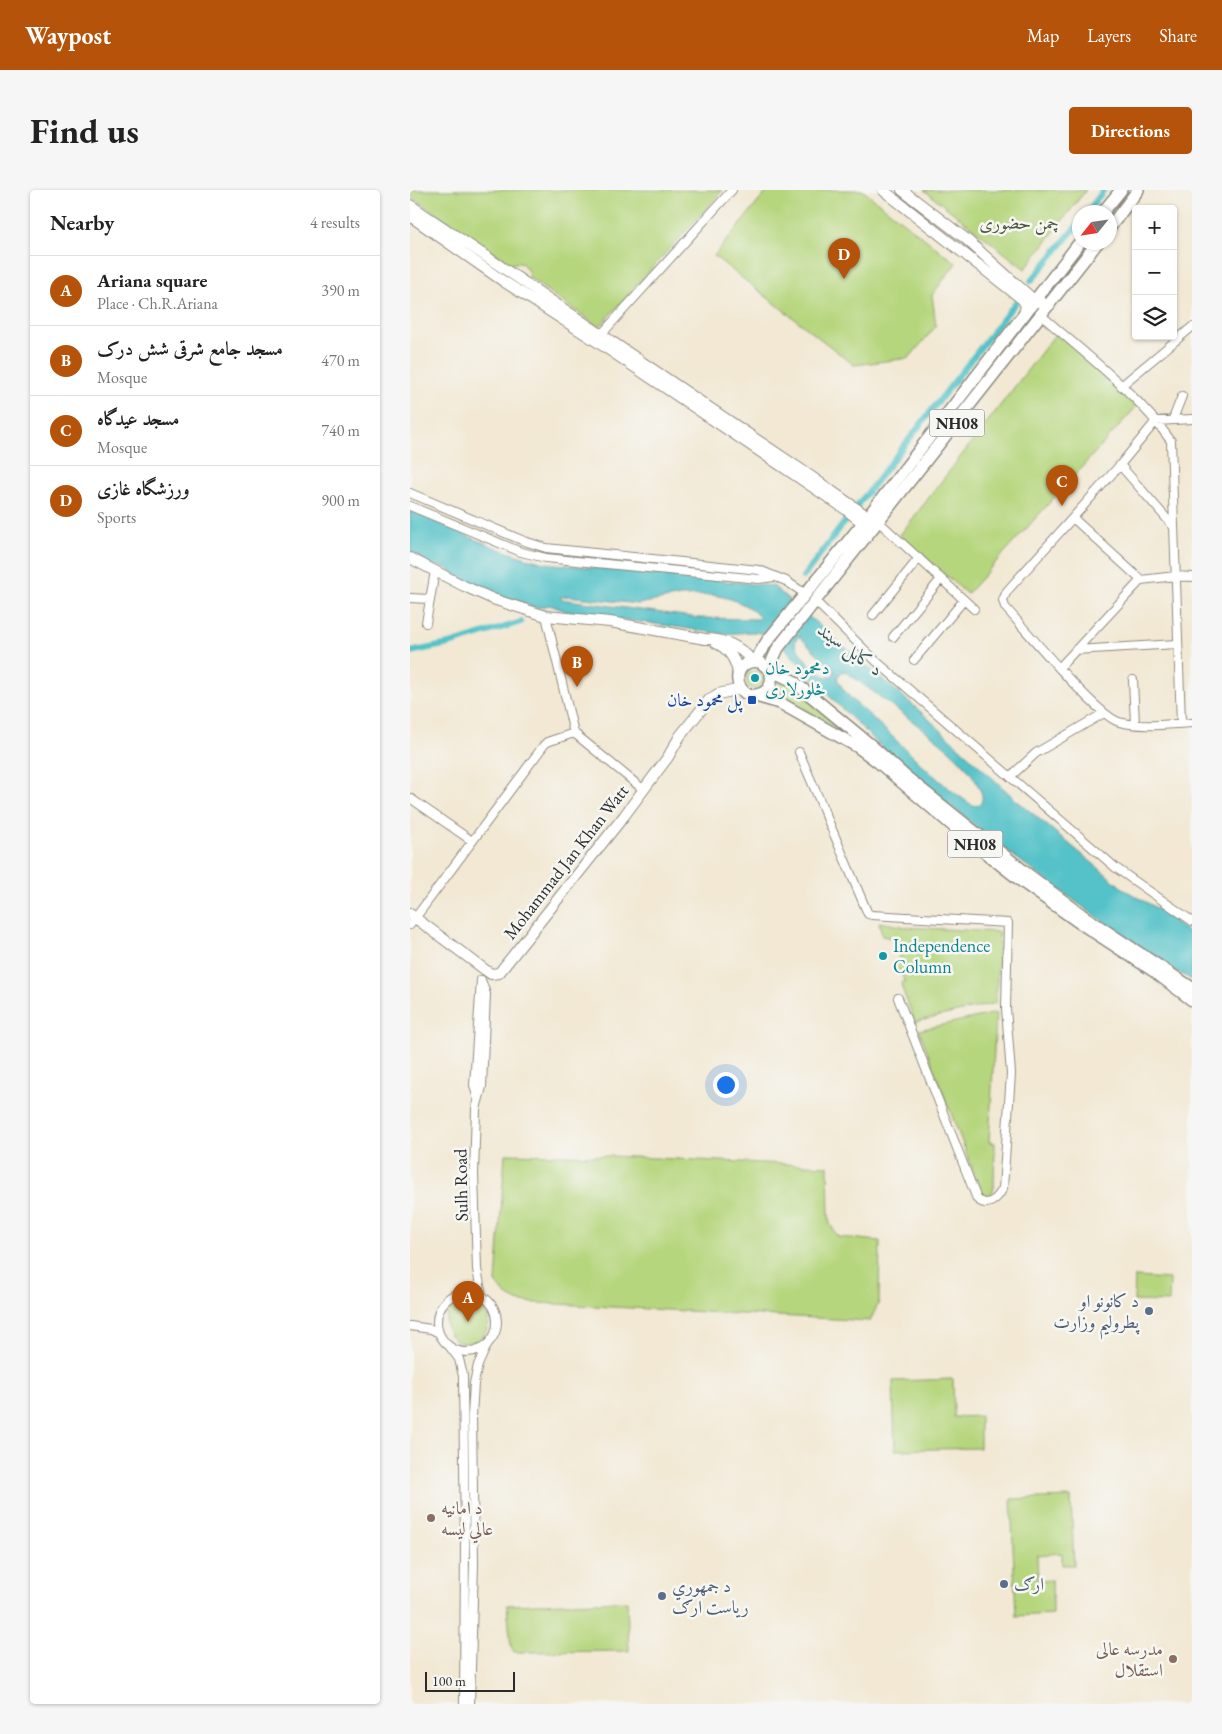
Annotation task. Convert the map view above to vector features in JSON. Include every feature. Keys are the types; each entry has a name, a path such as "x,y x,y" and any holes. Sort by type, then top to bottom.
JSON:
{"highway":[{"path":"1109,205 1121,190"},
{"path":"1117,218 1138,190"},
{"name":"NH08","path":"754,661 804,593 865,519 1074,250"},
{"name":"NH08","path":"747,692 766,691 770,687 772,682 770,669 778,648 1092,250"},
{"path":"994,355 1008,358"},
{"name":"NH08","path":"738,674 743,665 754,661 760,662 793,682 873,747 905,776 1030,876 1082,915 1192,988"},
{"path":"738,674 737,679 747,692"},
{"name":"NH08","path":"747,692 780,703 858,747 1024,883 1080,923 1155,972 1192,1000"}],"main road":[{"path":"883,190 1022,299 1026,305 1024,316"},
{"path":"902,190 966,239 1035,301 1050,305"},
{"path":"410,205 598,338"},
{"path":"410,216 503,281 598,338 803,471 865,519"},
{"path":"410,558 493,599 546,616 610,622 728,642 754,661"},
{"path":"705,639 721,646 730,653 736,663 738,674"},
{"name":"Mohammad Jan Khan Watt","path":"484,969 495,974 503,969 644,790 668,757 680,736 712,697 718,694 747,692"},
{"path":"412,919 484,969"}],"street":[{"path":"598,338 732,190"},
{"path":"1041,315 1121,386 1156,421 1171,441 1181,723"},
{"path":"1121,386 1192,327"},
{"path":"1173,419 1182,396"},
{"path":"1192,419 1156,421 1120,465 1006,591 1003,600 1005,607 1104,713 1117,721 1135,724 1156,725 1192,722"},
{"path":"1120,465 1174,526"},
{"path":"410,492 524,541 546,548 759,570 786,581 804,593"},
{"path":"410,506 521,552 546,558 759,579 776,576"},
{"path":"1073,518 1141,580"},
{"path":"879,522 974,609"},
{"path":"569,561 571,551"},
{"path":"873,614 919,558"},
{"path":"426,623 434,571"},
{"path":"1060,668 1141,580 1176,576 1192,577"},
{"path":"893,638 941,579"},
{"path":"410,598 429,599"},
{"path":"914,660 964,600"},
{"path":"815,601 876,660 1116,868 1192,920"},
{"path":"546,616 574,732 644,790"},
{"path":"1075,650 1178,644"},
{"path":"1133,680 1135,724"},
{"path":"1011,776 1036,753 1104,713"},
{"path":"412,919 544,745 547,742 574,732"},
{"path":"799,752 868,914 1008,923 1006,1008 1011,1074 1003,1188 998,1198 989,1203 980,1202 977,1199 898,998"},
{"path":"410,798 472,841"},
{"name":"Sulh Road","path":"482,1296 477,1269 474,1174 478,1100 474,1086 481,980 484,969"},
{"path":"464,1704 468,1626 474,1564 472,1416 474,1383 478,1365 487,1345 494,1336 498,1322 494,1309 482,1296 473,1292 463,1292 454,1295 442,1305 438,1319 440,1333 459,1359 463,1376 468,1626 470,1704"},
{"path":"410,1326 431,1329 440,1333"},
{"path":"450,1347 462,1352 469,1352 487,1345"}],"green space":[{"path":"410,190 722,191 599,327 529,278 527,269 520,262 511,264 410,196"},
{"path":"768,190 862,190 956,263 932,295 936,326 909,358 854,365 714,256"},
{"name":"چمن حضوری","path":"924,190 1086,190 1074,205 1072,205 1072,208 1025,269"},
{"path":"1057,332 1137,406 967,594 900,535"},
{"path":"755,671 762,673 764,680 762,687 755,689 748,687 746,680 748,673"},
{"path":"780,680 788,680 853,739 774,689"},
{"path":"879,922 906,927 999,932 996,1003 915,1022 902,988 901,983 905,981 895,966 899,960 901,949 895,939 882,936"},
{"path":"996,1013 989,1142 995,1143 994,1187 991,1196 988,1198 982,1194 919,1030"},
{"path":"505,1154 611,1156 828,1166 829,1218 830,1224 838,1237 880,1241 879,1302 870,1321 520,1302 506,1294 496,1282"},
{"path":"1135,1277 1170,1279 1169,1302 1134,1301"},
{"path":"463,1301 471,1301 482,1307 488,1322 482,1337 471,1343 463,1343 452,1337 446,1326 446,1318 452,1307"},
{"path":"953,1379 954,1417 980,1416 980,1448 895,1450 893,1381"},
{"path":"1071,1497 1074,1565 1062,1565 1062,1553 1037,1555 1038,1581 1052,1580 1053,1614 1016,1616 1011,1499"},
{"path":"627,1601 629,1651 514,1652 511,1647 507,1605"}],"water":[{"path":"410,511 494,547 546,563 773,586 921,712 1014,798 1125,890 1158,909 1192,935 1192,980 1155,959 1054,886 999,845 899,764 824,691 786,649 766,634 752,632 724,634 565,611 550,605 537,608 469,585 445,567 429,564 410,555","holes":["712,595 725,597 745,605 760,618 699,618 561,599 560,597 568,596 638,604 681,596","799,636 833,669 835,672 833,675 827,677 813,667 803,656 795,641","842,671 846,672 949,750 968,769 975,780 982,796 980,804 972,805 933,775 850,697 837,678"]}],"waterway":[{"path":"1092,205 1104,190"},
{"path":"1031,281 1072,232"},
{"path":"857,506 1016,302"},
{"path":"803,577 846,520"},
{"path":"410,652 449,644 521,622"}],"place":[{"name":"ورزشگاه غازی","path":"844,279"},
{"name":"مسجد عیدگاه","path":"1062,506"},
{"name":"دمحمود خان څلورلاری","path":"755,678"},
{"name":"مسجد جامع شرقی شش درک","path":"577,687"},
{"name":"پل محمود خان","path":"752,700"},
{"name":"Independence Column","path":"883,956"},
{"name":"د کانونو او پطرولیم وزارت","path":"1149,1311"},
{"name":"Ariana square","path":"468,1322"},
{"name":"د امانیه عالي لیسه","path":"431,1518"},
{"name":"ارګ","path":"1004,1584"},
{"name":"د جمهوري ریاست ارګ","path":"662,1596"},
{"name":"مدرسه عالی استقلال","path":"1173,1659"}],"water label":[{"name":"د کابل سيند","path":"851,649"}]}
